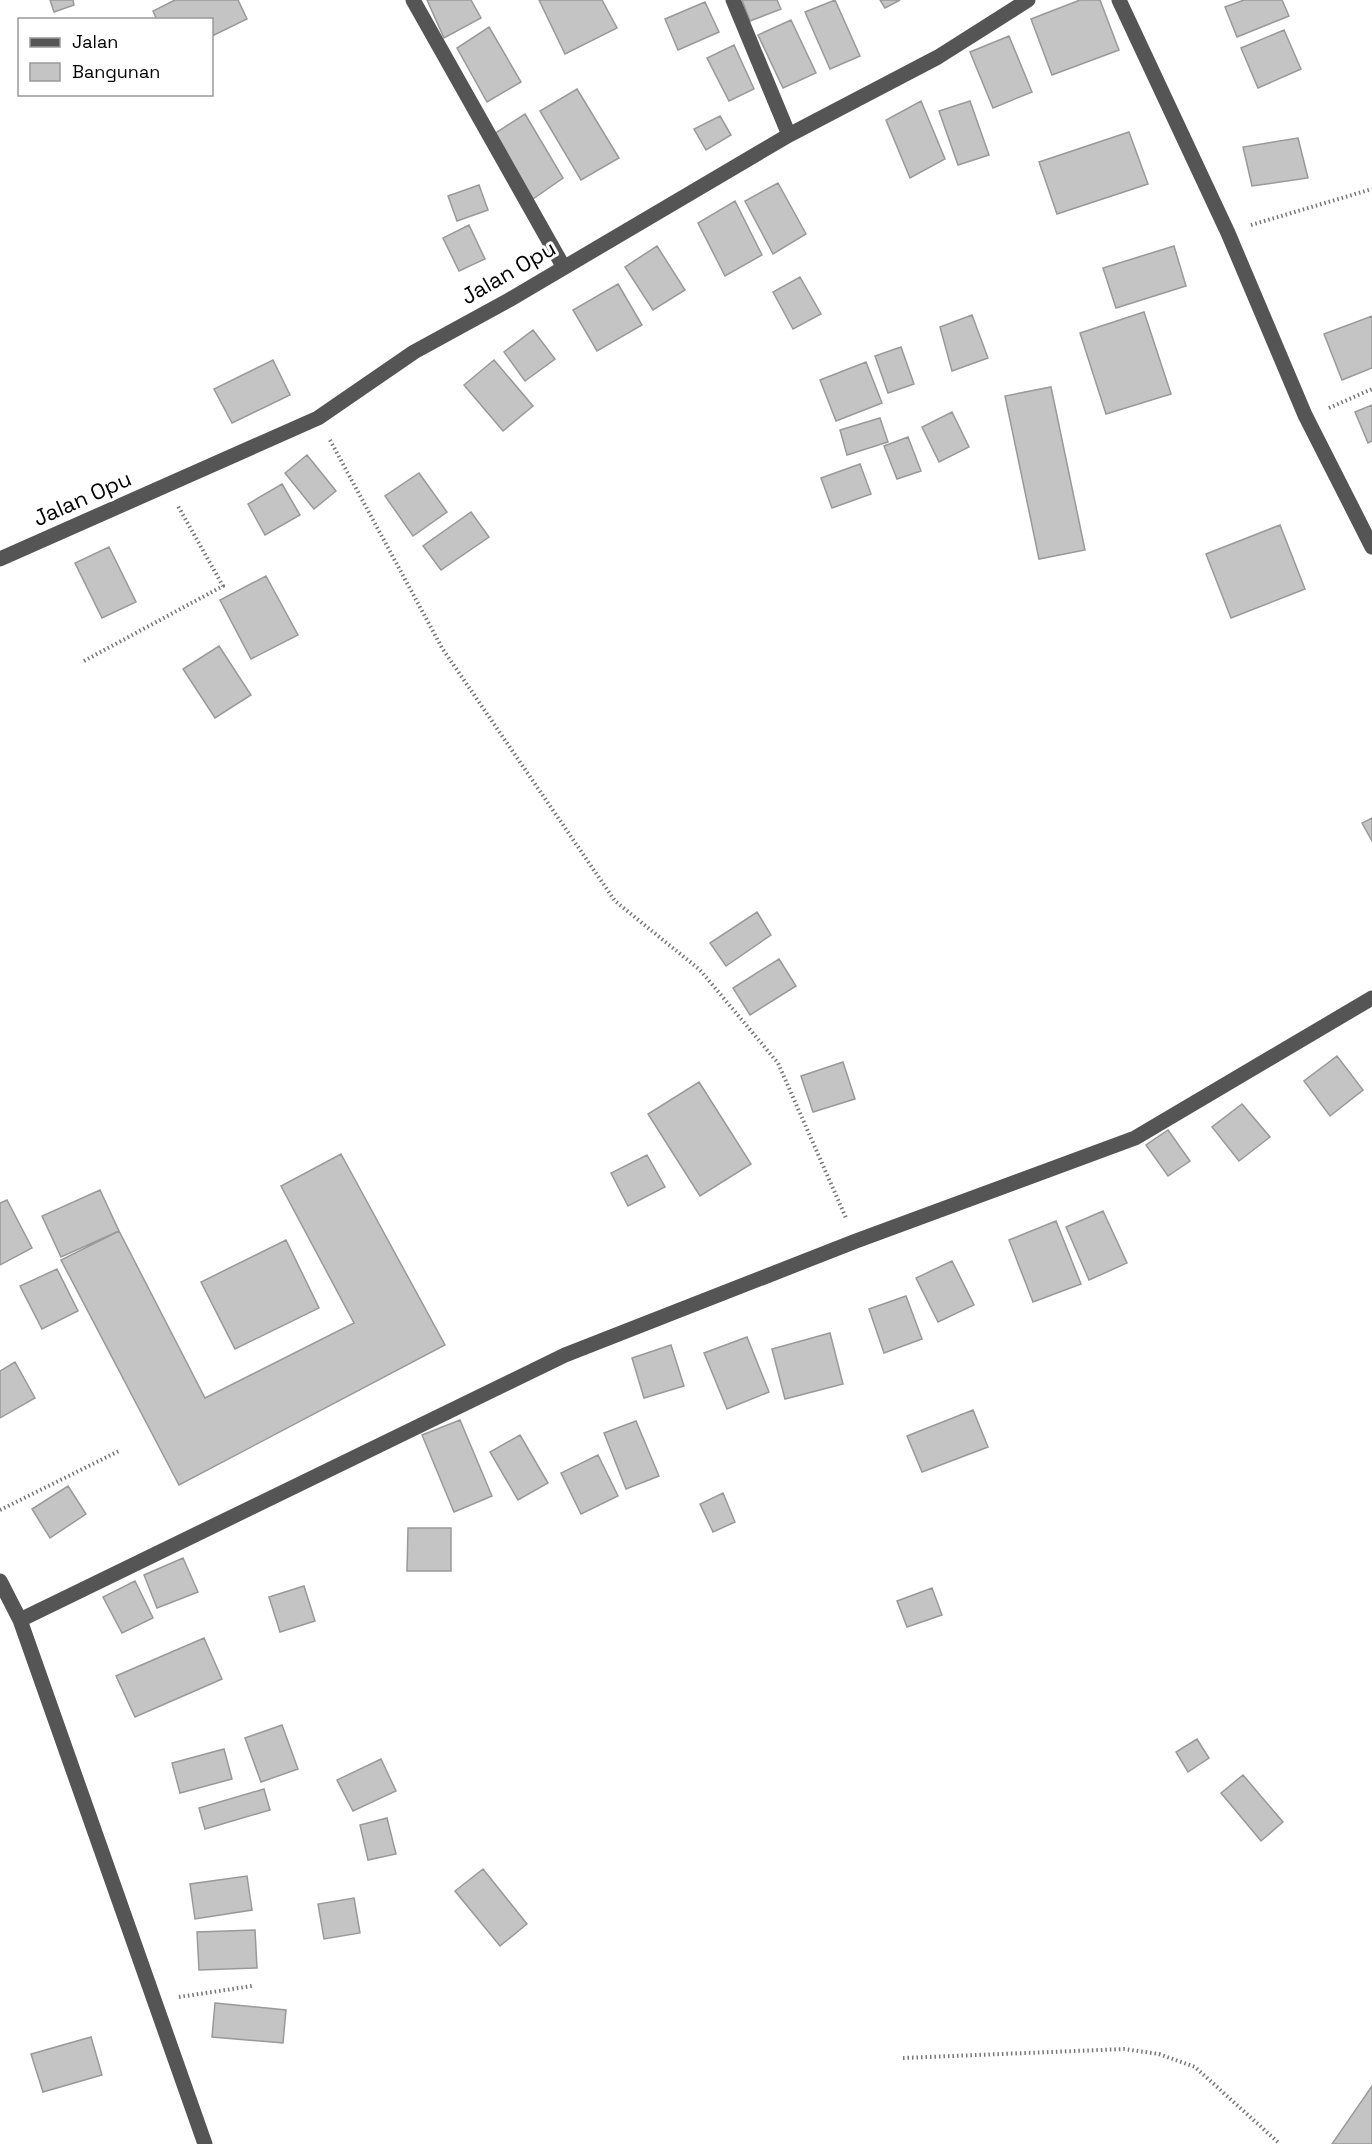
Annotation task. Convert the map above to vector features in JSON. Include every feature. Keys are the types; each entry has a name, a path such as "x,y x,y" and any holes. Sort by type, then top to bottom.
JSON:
{"street":[{"path":"413,0 563,266"},
{"path":"733,0 789,135"},
{"name":"Jalan Opu","path":"0,559 318,418 414,352 508,300 789,135 938,57 1028,0"},
{"path":"1119,0 1228,233 1306,418 1372,547"},
{"path":"20,1620 565,1355 856,1241 1134,1138 1372,998"},
{"path":"0,1581 20,1620 205,2144"}],"path":[{"path":"1228,233 1372,189"},
{"path":"1306,418 1372,389"},
{"path":"318,418 442,648 615,901 700,970 778,1064 856,1241"},
{"path":"84,661 223,586 166,485"},
{"path":"0,1510 119,1451"},
{"path":"155,2001 252,1986"},
{"path":"903,2058 1124,2049 1160,2054 1195,2067 1280,2144"}],"building":[{"path":"50,0 73,0 74,5 54,12"},
{"path":"175,0 238,0 247,19 213,36 213,18 156,18 153,11"},
{"path":"427,0 471,0 481,18 444,38"},
{"path":"539,0 602,0 617,28 565,54"},
{"path":"742,0 777,0 781,9 750,21"},
{"path":"835,0 860,56 830,69 805,12"},
{"path":"880,0 900,0 885,8"},
{"path":"1080,0 1100,0 1119,50 1052,75 1031,19"},
{"path":"1244,0 1282,0 1289,16 1237,37 1225,7"},
{"path":"705,2 719,32 678,50 665,19"},
{"path":"791,20 816,73 783,88 758,35"},
{"path":"489,27 521,82 487,102 457,48"},
{"path":"1284,30 1301,69 1258,88 1241,48"},
{"path":"1009,36 1032,92 993,108 970,52"},
{"path":"734,45 754,89 729,101 707,58"},
{"path":"577,89 619,158 581,180 540,111"},
{"path":"921,101 945,159 910,178 886,120"},
{"path":"970,101 989,155 958,165 939,111"},
{"path":"525,114 563,178 533,199 494,134"},
{"path":"720,116 731,135 706,150 694,129"},
{"path":"1129,132 1148,184 1057,214 1039,162"},
{"path":"1298,138 1308,178 1252,186 1243,147"},
{"path":"778,183 806,234 773,254 745,201"},
{"path":"479,185 488,210 457,221 448,196"},
{"path":"735,201 762,255 725,276 698,223"},
{"path":"469,225 485,259 459,271 443,238"},
{"path":"657,246 685,290 653,310 625,267"},
{"path":"1174,246 1186,286 1116,308 1103,268"},
{"path":"800,277 821,314 793,329 773,292"},
{"path":"618,284 642,325 597,351 573,310"},
{"path":"1144,312 1171,394 1106,414 1080,333"},
{"path":"972,315 988,358 952,371 940,327"},
{"path":"1372,316 1372,368 1342,380 1324,334"},
{"path":"533,330 555,359 525,381 504,352"},
{"path":"901,347 914,384 888,393 875,356"},
{"path":"273,360 290,395 232,423 214,389"},
{"path":"494,360 533,406 503,431 464,385"},
{"path":"866,362 882,403 836,421 820,380"},
{"path":"1051,387 1085,550 1039,559 1005,396"},
{"path":"1372,405 1372,441 1368,443 1355,412"},
{"path":"952,412 969,447 939,462 922,427"},
{"path":"880,418 888,442 847,455 840,430"},
{"path":"908,437 921,471 897,479 884,446"},
{"path":"307,455 336,491 314,509 285,473"},
{"path":"860,464 871,494 832,508 821,478"},
{"path":"419,473 447,512 413,536 385,496"},
{"path":"282,484 300,515 265,535 248,504"},
{"path":"471,512 489,537 441,570 423,546"},
{"path":"1280,525 1305,589 1231,618 1206,554"},
{"path":"109,547 136,602 102,618 75,563"},
{"path":"266,576 298,635 251,659 220,600"},
{"path":"219,646 251,695 215,718 183,669"},
{"path":"1372,818 1372,841 1362,823"},
{"path":"757,912 771,935 726,966 710,943"},
{"path":"779,959 796,986 750,1015 733,988"},
{"path":"1337,1056 1363,1090 1330,1116 1304,1081"},
{"path":"843,1062 855,1099 813,1112 801,1076"},
{"path":"699,1082 751,1164 700,1196 648,1114"},
{"path":"1242,1104 1270,1137 1239,1161 1212,1127"},
{"path":"1168,1130 1190,1161 1168,1176 1146,1145"},
{"path":"341,1154 445,1345 179,1485 61,1260 119,1231 205,1398 354,1323 281,1186"},
{"path":"647,1155 665,1187 628,1206 611,1173"},
{"path":"100,1190 119,1231 61,1257 42,1216"},
{"path":"7,1200 32,1248 0,1265 0,1203"},
{"path":"1103,1211 1127,1263 1089,1280 1066,1227"},
{"path":"1056,1221 1081,1284 1033,1302 1009,1240"},
{"path":"286,1240 319,1308 235,1349 201,1282"},
{"path":"952,1261 974,1305 938,1322 916,1278"},
{"path":"57,1269 78,1311 42,1329 20,1286"},
{"path":"906,1296 922,1339 884,1353 869,1309"},
{"path":"830,1333 843,1384 785,1399 772,1349"},
{"path":"747,1337 769,1392 727,1409 704,1353"},
{"path":"671,1345 684,1386 644,1398 632,1358"},
{"path":"15,1362 35,1398 0,1418 0,1371"},
{"path":"973,1410 988,1447 922,1472 907,1436"},
{"path":"460,1420 492,1496 454,1512 422,1435"},
{"path":"636,1421 659,1476 626,1489 604,1433"},
{"path":"520,1435 548,1483 518,1500 490,1452"},
{"path":"598,1455 618,1496 581,1514 561,1473"},
{"path":"68,1486 86,1514 50,1538 32,1509"},
{"path":"723,1493 735,1522 713,1532 700,1504"},
{"path":"408,1528 451,1528 451,1571 407,1571"},
{"path":"183,1558 198,1592 157,1608 144,1575"},
{"path":"135,1581 153,1618 122,1633 103,1597"},
{"path":"304,1586 315,1621 280,1632 269,1597"},
{"path":"932,1588 942,1615 907,1627 897,1601"},
{"path":"204,1638 222,1679 135,1717 116,1676"},
{"path":"282,1725 298,1769 261,1782 245,1738"},
{"path":"1197,1739 1209,1758 1188,1772 1176,1752"},
{"path":"224,1749 232,1779 180,1793 172,1763"},
{"path":"381,1759 396,1791 353,1811 337,1780"},
{"path":"1243,1775 1283,1822 1261,1841 1221,1793"},
{"path":"264,1789 270,1810 205,1829 199,1808"},
{"path":"387,1818 396,1854 368,1860 360,1825"},
{"path":"483,1869 527,1924 500,1946 455,1891"},
{"path":"247,1876 252,1910 195,1919 190,1884"},
{"path":"354,1898 360,1933 324,1939 318,1904"},
{"path":"255,1930 257,1968 199,1970 197,1932"},
{"path":"215,2003 286,2010 283,2043 212,2037"},
{"path":"91,2037 102,2075 43,2092 31,2054"},
{"path":"1372,2086 1372,2144 1332,2144"}]}
